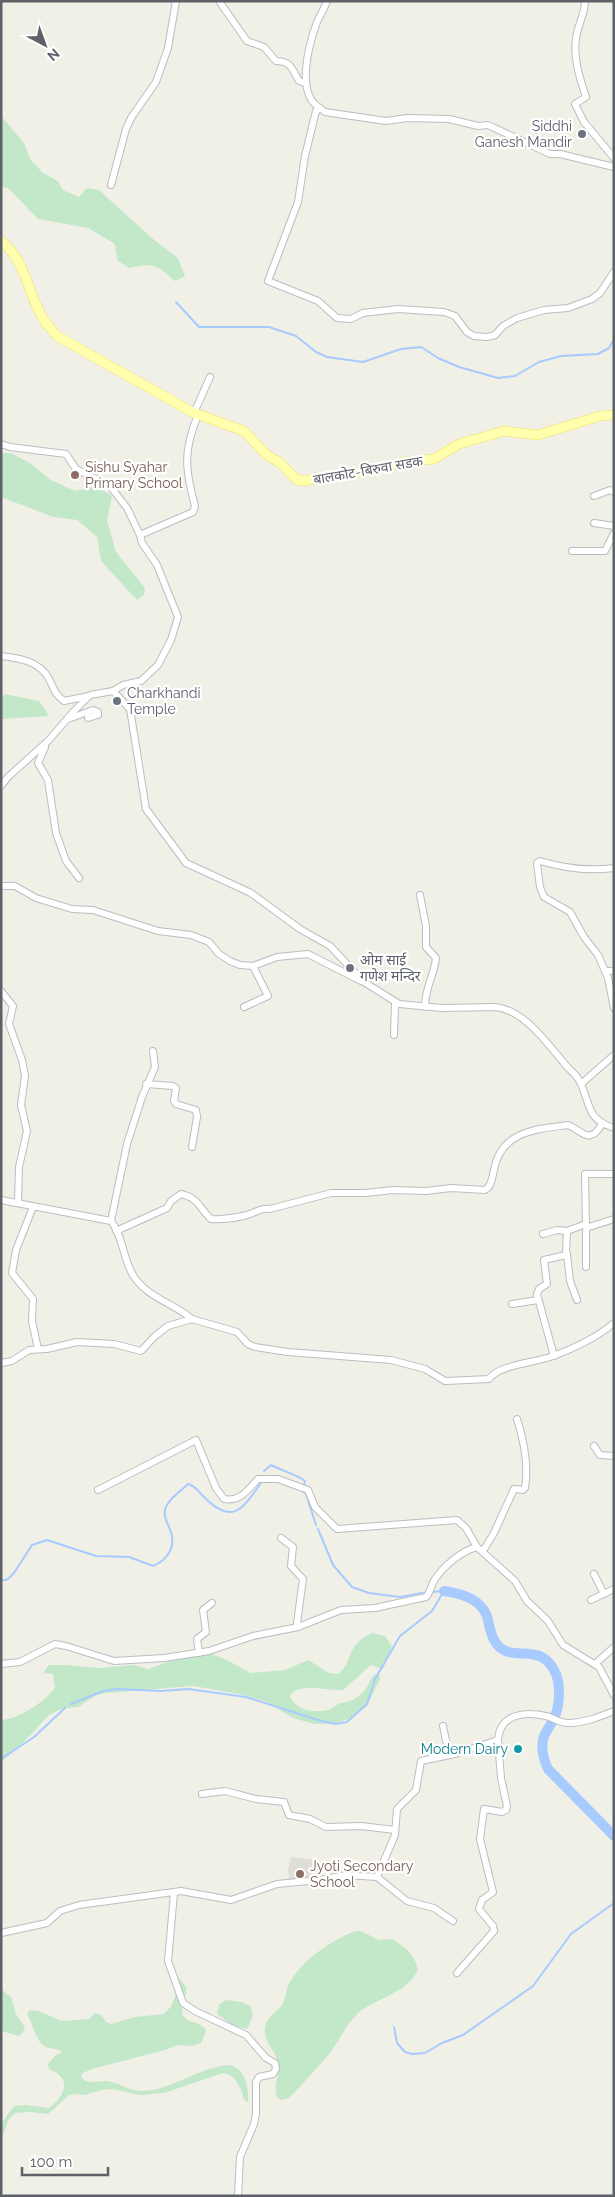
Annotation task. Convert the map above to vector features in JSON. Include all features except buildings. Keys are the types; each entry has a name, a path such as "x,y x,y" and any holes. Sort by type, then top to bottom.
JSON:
{"main road":[{"name":"बालकोट-बिरुवा सडक","path":"1,241 17,258 39,311 57,336 196,414 244,431 266,454 280,462 294,477 302,481 374,470 404,462 434,459 459,444 495,433 512,431 531,436 538,435 600,416 614,415"}],"street":[{"path":"112,185 126,129 131,118 156,82 168,48 176,1"},
{"path":"219,1 247,41 264,47 276,61 282,60 289,64 299,81 305,83"},
{"path":"327,1 323,13 317,21 308,52 305,83 314,104 325,112 386,121 408,118 449,119 478,126 488,125 550,154 560,154 614,167"},
{"path":"585,1 585,10 576,38 575,53 586,97 575,104 584,122 614,158"},
{"path":"320,108 315,114 305,156 296,210 268,281 318,301 337,318 351,319 363,314 398,309 444,312 455,316 467,332 474,336 487,337 495,334 503,326 517,318 544,310 568,308 592,299 600,293 614,272"},
{"path":"140,535 194,512 195,506 186,463 186,452 196,414 210,377"},
{"path":"1,444 10,447 66,454 76,468 110,486 127,508 142,543 157,565 178,617 171,640 158,665 141,681 123,685 113,692 64,701 52,688 50,679 40,667 22,659 1,656"},
{"path":"594,496 610,490 614,492"},
{"path":"594,523 614,526"},
{"path":"572,551 605,551 614,533"},
{"path":"113,692 130,709 146,809 186,863 251,892 300,929 330,946 364,982"},
{"path":"1,786 8,777 48,741 90,695"},
{"path":"67,719 92,710 98,712 98,715 88,718"},
{"path":"48,741 38,763 48,780 56,833 66,861 79,878"},
{"path":"614,868 595,870 560,866 540,861 538,863 540,887 544,898 570,912 584,937 598,955 608,978 614,1008"},
{"path":"1,886 15,886 36,898 72,909 93,910 158,931 191,935 209,942 219,954 230,961 253,966 277,958 308,954 364,982 395,1002 408,1006 496,1007 508,1010 537,1032 578,1078 594,1117 602,1124 614,1128"},
{"path":"420,895 426,926 424,942 428,950 436,958 435,969 426,987 425,1007"},
{"path":"244,1007 268,996 253,966"},
{"path":"605,971 614,971"},
{"path":"1,991 13,1006 9,1024 22,1060 25,1076 21,1105 27,1131 19,1167 18,1203"},
{"path":"394,1035 395,1002"},
{"path":"153,1051 155,1066 146,1084 128,1144 111,1221 132,1274 154,1296 192,1318 237,1332 248,1344 255,1347 288,1352 391,1360 405,1365 418,1366 444,1380 455,1382 489,1379 497,1370 554,1356 590,1340 614,1323"},
{"path":"581,1084 614,1055"},
{"path":"146,1084 173,1086 176,1088 174,1101 176,1104 196,1110 192,1146"},
{"path":"116,1231 159,1212 181,1194 189,1196 201,1204 211,1219 225,1220 248,1215 265,1208 270,1209 331,1193 366,1193 393,1190 426,1191 451,1188 485,1190 489,1188 500,1152 514,1139 527,1131 568,1124 580,1133 593,1135 597,1133 602,1124"},
{"path":"586,1267 585,1174 614,1174"},
{"path":"1,1200 111,1221"},
{"path":"33,1207 16,1250 12,1273 33,1299 32,1321 38,1349"},
{"path":"543,1234 557,1230 567,1231 614,1219"},
{"path":"567,1231 570,1281 577,1300"},
{"path":"554,1356 537,1291 547,1284 544,1260 567,1254"},
{"path":"512,1304 538,1300"},
{"path":"1,1363 12,1361 29,1350 55,1348 77,1342 114,1344 141,1351 168,1326 192,1318"},
{"path":"1,1664 20,1662 55,1644 114,1661 164,1658 223,1648 261,1634 298,1627 341,1610 376,1608 423,1598 429,1594 431,1586 448,1564 464,1553 480,1549 494,1533 514,1489 523,1490 525,1488 527,1478 524,1450 517,1419"},
{"path":"98,1490 196,1440 216,1488 224,1499 233,1500 247,1492 258,1479 278,1479 308,1490 315,1507 337,1529 457,1520 466,1528 480,1549 504,1573 515,1581 527,1601 545,1616 563,1645 581,1658 595,1664 614,1695"},
{"path":"594,1446 600,1455 614,1456"},
{"path":"280,1538 294,1547 291,1564 303,1579 298,1627"},
{"path":"594,1574 604,1594"},
{"path":"591,1600 614,1590"},
{"path":"199,1652 197,1640 206,1632 203,1610 212,1604"},
{"path":"595,1664 614,1647"},
{"path":"457,1973 494,1931 493,1926 479,1909 482,1900 493,1892 480,1839 484,1809 502,1812 508,1806 501,1778 499,1730 505,1720 518,1716 535,1714 558,1721 582,1722 614,1711"},
{"path":"443,1726 449,1755"},
{"path":"377,1877 395,1830 397,1809 416,1790 421,1761 449,1755 498,1740"},
{"path":"202,1794 225,1791 256,1799 284,1802 289,1815 310,1819 326,1827 361,1826 395,1830"},
{"path":"1,1933 48,1923 60,1911 79,1905 181,1891 231,1900 277,1884 346,1875 377,1877 407,1901 434,1908 453,1921"},
{"path":"174,1893 168,1961 183,2003 195,2011 242,2032 266,2058 275,2063 276,2069 272,2074 259,2076 256,2082 256,2114 254,2124 240,2157 238,2196"}],"shaded area":[{"name":"Jyoti Secondary School","path":"291,1857 317,1860 317,1867 307,1880 289,1882 288,1869"}],"green space":[{"path":"1,116 24,143 30,159 43,173 58,181 63,190 79,197 87,188 99,190 153,239 178,258 185,276 175,281 154,266 129,268 117,260 115,244 88,228 38,219 8,188 1,187"},
{"path":"1,453 11,453 30,463 51,480 75,491 96,486 112,496 107,521 116,552 145,588 144,595 137,600 101,561 97,537 77,520 53,517 1,497"},
{"path":"5,694 39,701 49,716 1,719 1,697"},
{"path":"372,1633 385,1636 392,1646 383,1669 371,1665 343,1690 307,1688 300,1689 290,1696 297,1705 307,1710 319,1711 330,1709 340,1703 356,1698 365,1690 374,1675 379,1674 380,1679 367,1706 349,1719 331,1724 314,1724 293,1718 267,1702 244,1695 193,1686 106,1693 97,1695 78,1707 61,1709 49,1715 21,1745 1,1762 1,1720 15,1717 46,1698 55,1687 53,1674 43,1673 49,1665 97,1668 134,1665 148,1669 181,1657 211,1654 251,1673 285,1670 308,1660 329,1673 338,1674 358,1643"},
{"path":"356,1931 361,1931 379,1940 392,1939 402,1945 414,1958 418,1969 414,1977 403,1988 361,2010 349,2023 331,2052 289,2098 281,2100 277,2097 276,2093 278,2063 265,2036 266,2023 281,2006 292,1980 306,1962 326,1946"},
{"path":"172,1969 186,1987 182,2008 183,2015 185,2018 201,2025 206,2031 201,2043 192,2046 178,2045 92,2069 83,2073 81,2077 89,2082 106,2081 134,2090 144,2091 165,2087 207,2070 229,2065 235,2067 243,2075 247,2085 248,2102 244,2100 242,2091 234,2079 223,2073 164,2093 140,2095 112,2089 84,2095 74,2094 69,2095 48,2114 15,2113 9,2119 1,2140 1,2124 14,2106 25,2105 49,2108 60,2097 64,2088 63,2079 49,2069 48,2064 62,2052 45,2047 41,2043 27,2014 30,2010 39,2011 61,2021 90,2019 94,2013 101,2015 106,2022 111,2024 135,2017 163,2014 171,2007 176,1994 168,1973"},
{"path":"1,1989 11,1997 16,2014 24,2026 25,2030 19,2036 1,2031"},
{"path":"225,2000 242,2002 251,2007 253,2016 247,2029 232,2025 217,2014 219,2005"}],"waterway":[{"path":"176,302 199,327 269,327 296,336 316,352 327,357 363,362 401,349 421,347 438,358 459,367 498,378 515,376 539,362 561,356 598,354 609,348 614,339"},
{"path":"264,1471 271,1465 305,1481 304,1486"},
{"path":"1,1581 8,1579 14,1573 32,1545 47,1540 96,1556 129,1557 153,1566 166,1557 171,1548 172,1538 165,1516 166,1506 188,1484 195,1487 213,1505 229,1512 236,1511 242,1507 261,1483"},
{"path":"303,1492 306,1494 316,1525"},
{"path":"318,1529 333,1565 352,1587 369,1593 400,1597 427,1592"},
{"path":"71,1704 103,1691 116,1689 161,1691 188,1689 246,1697 335,1724 347,1722 367,1704 375,1679 400,1636 432,1611 444,1591 431,1592"},
{"path":"444,1591 468,1597 479,1604 486,1614 494,1640 502,1649 509,1652 541,1656 548,1661 558,1680 559,1699 555,1716 542,1744 545,1762 548,1769 614,1836"},
{"path":"1,1759 34,1737 65,1708"},
{"path":"394,2027 397,2043 405,2052 412,2054 425,2053 442,2043 463,2035 533,1986 571,1934 614,1903"}],"place":[{"name":"Siddhi Ganesh Mandir","path":"582,134"},
{"name":"Sishu Syahar Primary School","path":"75,475"},
{"name":"Charkhandi Temple","path":"117,701"},
{"name":"ओम साई गणेश मन्दिर","path":"350,968"},
{"name":"Modern Dairy","path":"518,1749"},
{"name":"Jyoti Secondary School","path":"300,1874"}]}
